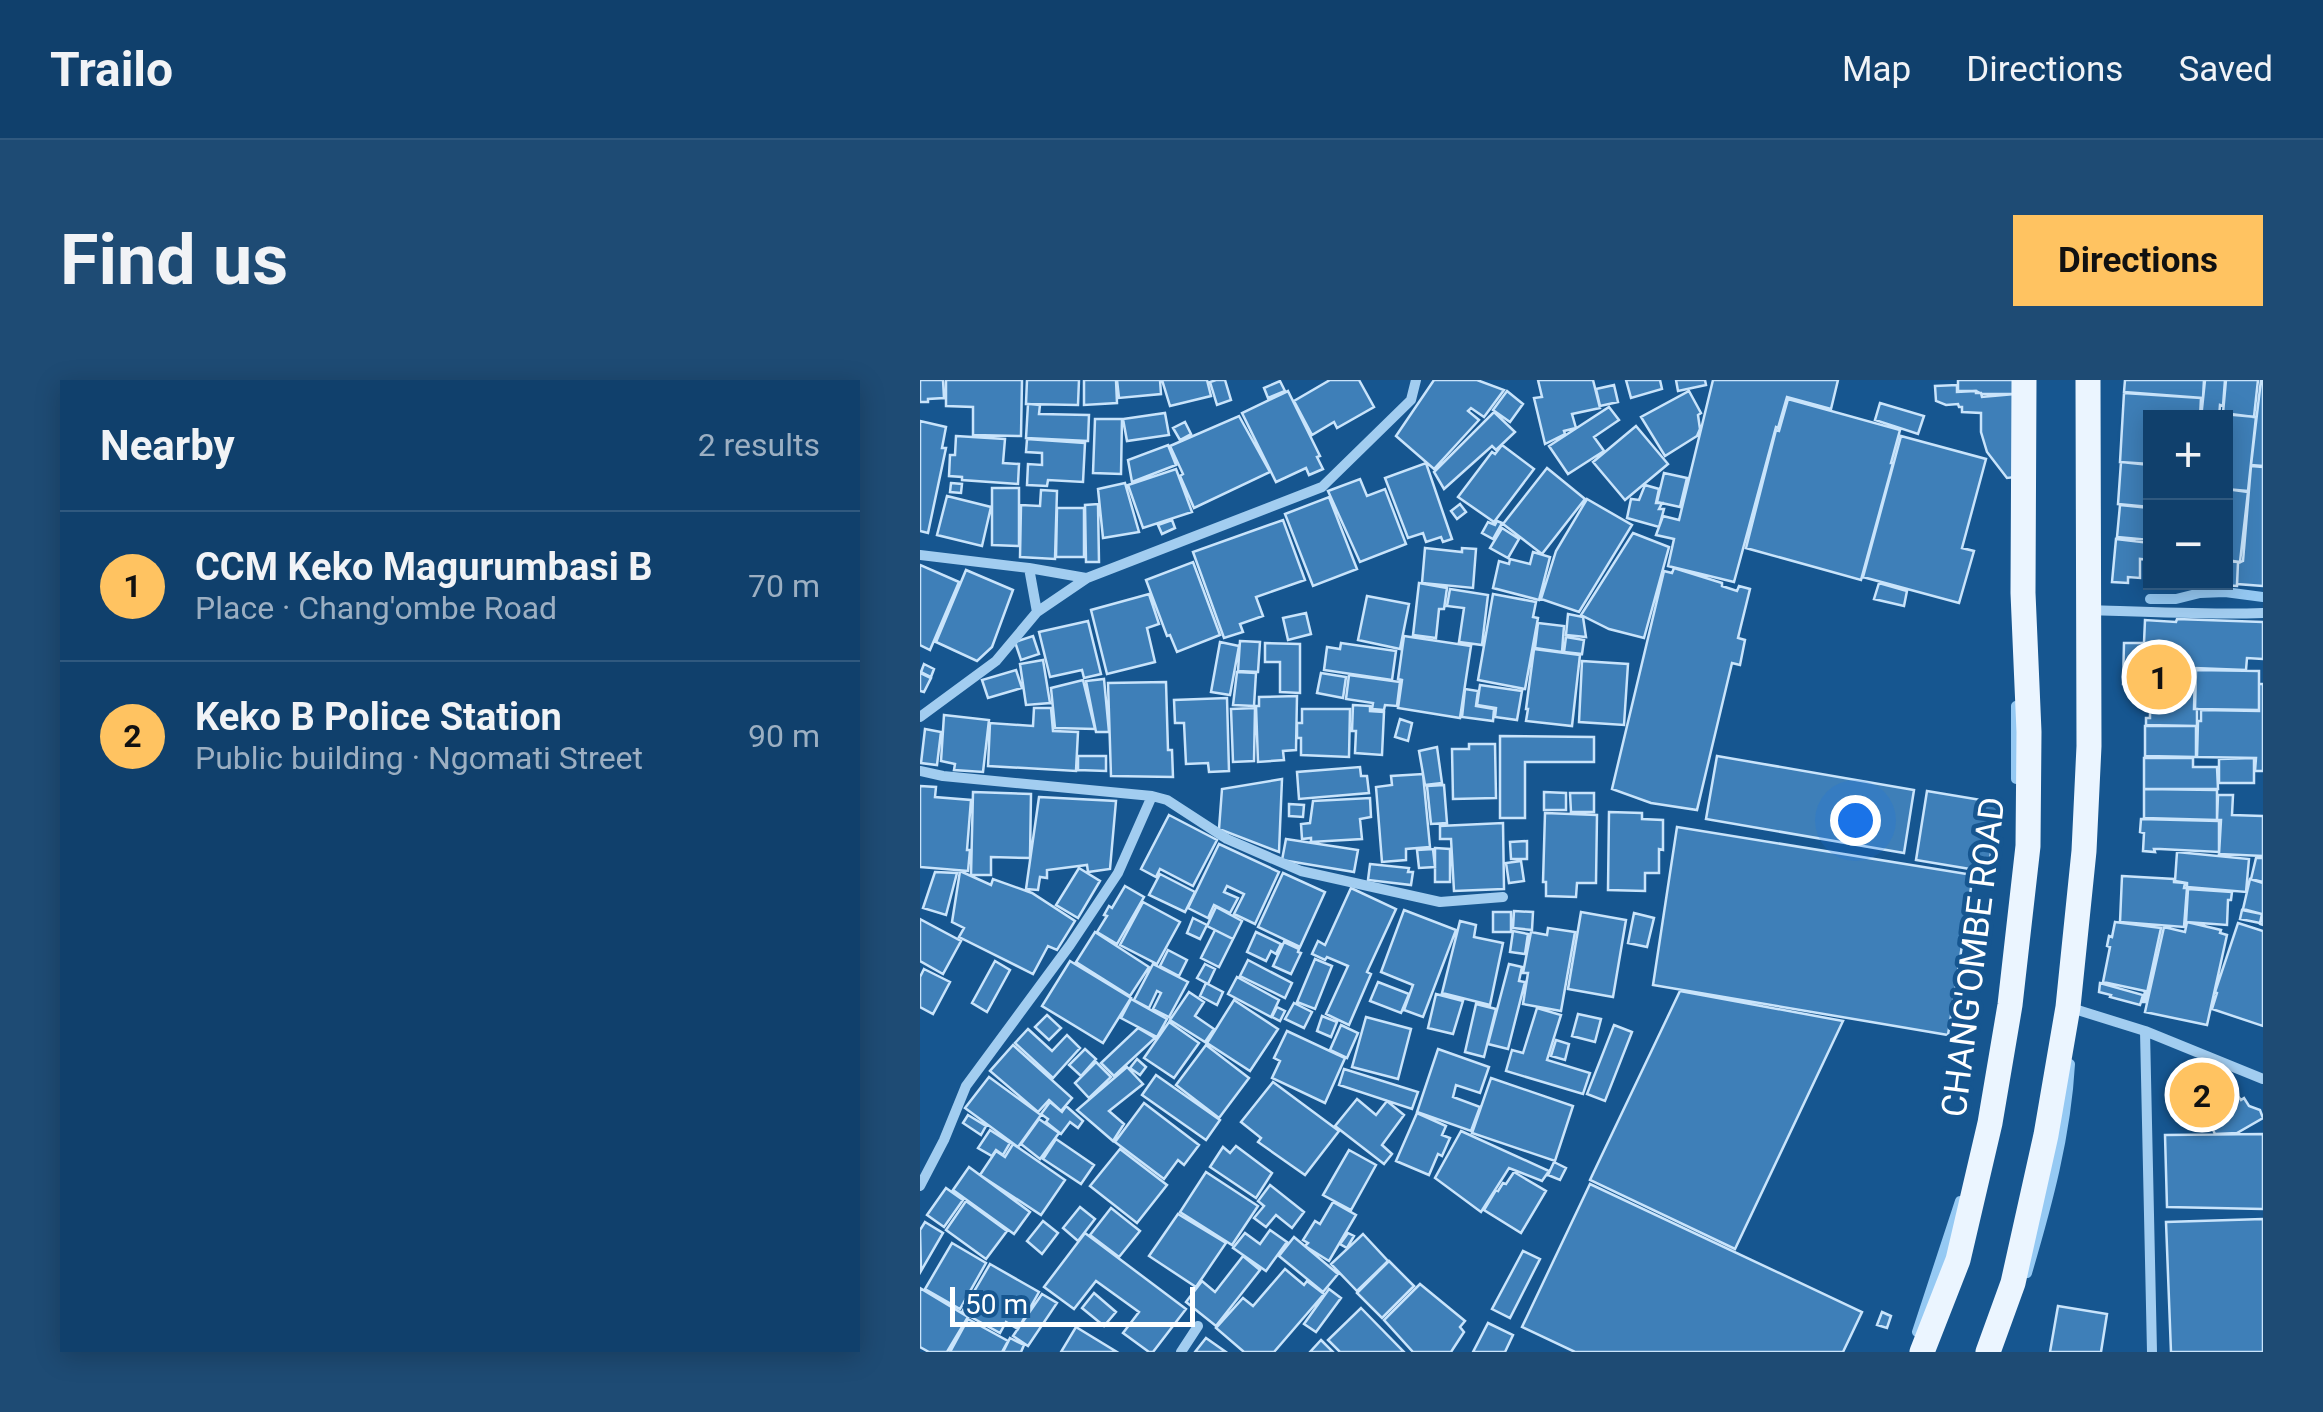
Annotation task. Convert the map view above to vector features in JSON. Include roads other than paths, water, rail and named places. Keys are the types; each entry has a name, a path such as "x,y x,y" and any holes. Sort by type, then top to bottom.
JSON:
{"main road":[{"name":"CHANG'OMBE ROAD","path":"1922,1352 1958,1260 1990,1123 2010,1006 2026,864 2029,732 2022,593 2024,380"},
{"path":"1988,1352 2013,1283 2046,1135 2068,1007 2089,746 2088,380"}],"street":[{"path":"920,717 996,661 1036,612 1087,578 1322,488 1410,400 1416,380"},
{"path":"920,555 1087,578"},
{"path":"1029,568 1036,612"},
{"path":"2089,610 2263,613"},
{"path":"920,771 1152,796 1167,800 1227,839 1301,871 1440,902 1504,897"},
{"path":"920,1186 966,1086 1118,873 1152,796"},
{"path":"2068,1007 2144,1031 2263,1079"},
{"path":"2144,1031 2152,1352"},
{"path":"1182,1352 1198,1326"}],"waterway":[{"path":"2150,599 2225,592 2263,597"},
{"path":"2016,706 2016,779"},
{"path":"2027,1273 2060,1144 2070,1064"},
{"path":"1917,1332 1960,1201"}],"place":[{"name":"CCM Keko Magurumbasi B","path":"2159,677"},
{"name":"Keko B Police Station","path":"2202,1095"}]}
